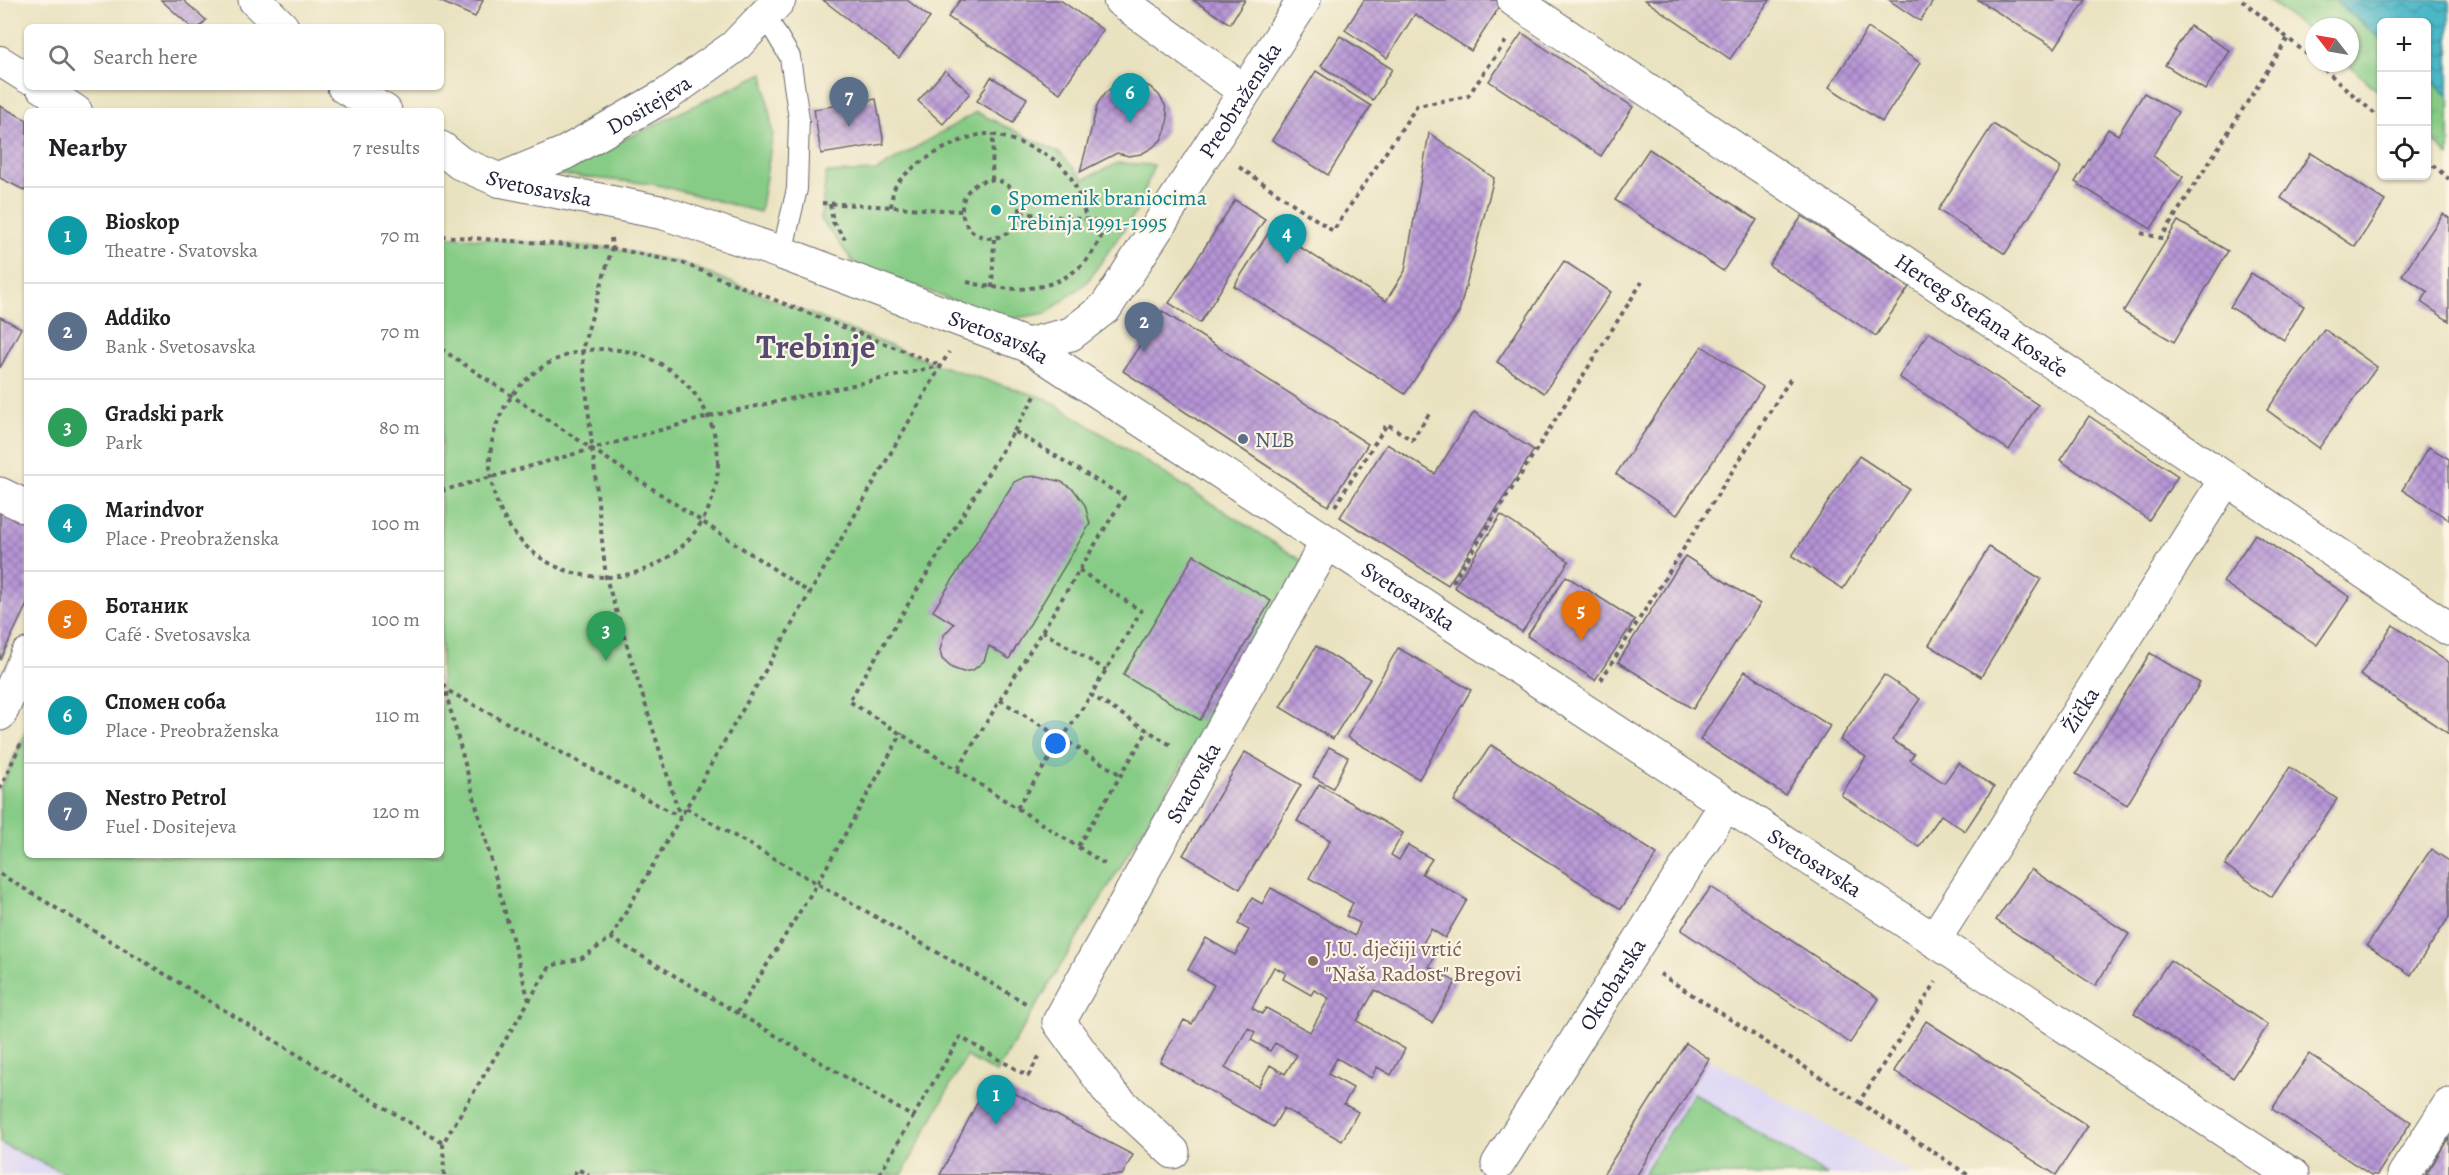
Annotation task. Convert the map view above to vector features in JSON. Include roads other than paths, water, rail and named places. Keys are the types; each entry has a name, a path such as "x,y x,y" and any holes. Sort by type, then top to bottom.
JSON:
{"street":[{"path":"255,0 279,24"},
{"path":"1120,0 1244,91"},
{"name":"Preobraženska","path":"1027,345 1071,334 1106,307 1304,0"},
{"name":"Herceg Stefana Kosače","path":"1521,5 2449,629"},
{"name":"Dositejeva","path":"499,180 565,153 668,94 734,47 772,8"},
{"path":"0,61 24,76"},
{"path":"45,90 72,108"},
{"path":"349,90 380,108"},
{"name":"Svetosavska","path":"447,159 499,180 664,213 782,253 1027,345 2292,1175"},
{"name":"Žička","path":"1944,947 2226,479"},
{"path":"0,494 24,506"},
{"name":"Svatovska","path":"1173,1152 1111,1094 1059,1022 1327,542"},
{"path":"0,714 24,662"},
{"name":"Oktobarska","path":"1498,1164 1726,804"},
{"path":"2404,1175 2449,1105"}],"lane":[{"path":"772,8 790,57 798,119 797,189 782,253"}],"water":[{"path":"2335,0 2449,0 2449,96 2431,80 2431,18 2377,18 2377,36"}],"place":[{"name":"Спомен соба","path":"1130,123"},
{"name":"Nestro Petrol","path":"849,127"},
{"name":"Spomenik braniocima Trebinja 1991-1995","path":"996,210"},
{"name":"Marindvor","path":"1287,264"},
{"name":"Addiko","path":"1144,352"},
{"name":"NLB","path":"1243,439"},
{"name":"Ботаник","path":"1581,641"},
{"name":"Gradski park","path":"606,661"},
{"name":"J.U. dječiji vrtić \"Naša Radost\" Bregovi","path":"1313,961"},
{"name":"Bioskop","path":"996,1125"}],"district":[{"name":"Trebinje","path":"816,346"}]}
